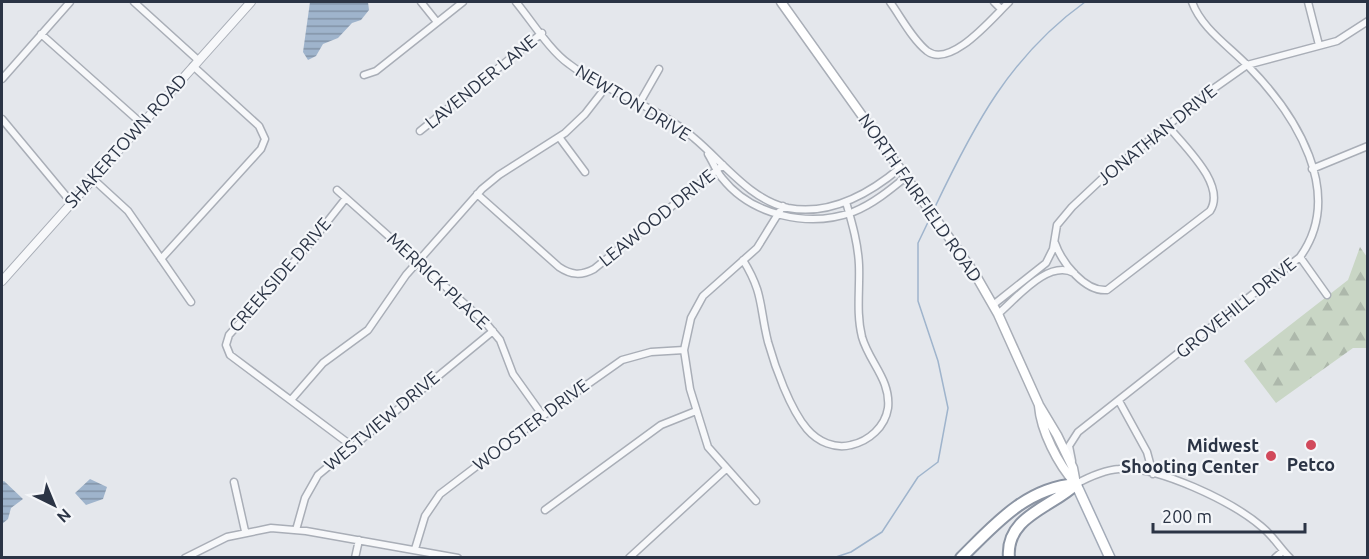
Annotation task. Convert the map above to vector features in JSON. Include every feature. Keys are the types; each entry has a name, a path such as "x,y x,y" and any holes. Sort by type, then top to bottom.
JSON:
{"highway":[{"path":"962,558 997,520 1021,503 1056,485 1076,484"},
{"path":"1009,558 1012,539 1020,524 1036,509 1064,495 1076,484"}],"main road":[{"name":"NORTH FAIRFIELD ROAD","path":"782,2 963,256 996,309 1039,405 1047,414 1073,468 1076,484 1110,558"},
{"name":"NORTH FAIRFIELD ROAD","path":"1039,405 1040,418 1064,471 1076,484"}],"street":[{"path":"2,79 70,2"},
{"path":"134,2 260,126 264,136 261,149 162,259"},
{"name":"SHAKERTOWN ROAD","path":"2,281 251,2"},
{"path":"421,2 437,22"},
{"path":"364,75 376,71 463,2"},
{"name":"NEWTON DRIVE","path":"516,2 567,63 680,128 705,148 720,167 752,190 783,206 809,209 846,202 880,183 900,168"},
{"path":"890,2 926,50 945,56 959,48 1009,2"},
{"path":"994,2 1001,9"},
{"name":"GROVEHILL DRIVE","path":"1073,468 1069,446 1078,432 1300,257 1317,227 1317,196 1312,169 1300,135 1290,116 1280,101 1247,65 1200,18 1192,2"},
{"path":"1308,2 1319,45"},
{"name":"JONATHAN DRIVE","path":"996,309 1046,263 1055,240 1057,225 1072,207 1105,176 1168,126 1247,65 1347,35 1368,21"},
{"name":"LAVENDER LANE","path":"420,131 542,33"},
{"path":"41,34 141,123"},
{"path":"639,104 659,69"},
{"path":"352,446 291,400 323,363 368,330 417,261 477,194 499,175 559,137 585,114 606,87"},
{"path":"2,119 71,202"},
{"path":"1055,240 1059,252 1077,274 1094,289 1112,288 1212,208 1216,195 1212,182 1168,126"},
{"path":"559,137 585,172"},
{"path":"1312,169 1368,146"},
{"name":"NEWTON DRIVE","path":"720,167 722,178 742,197 778,214 813,219 849,213 881,196 906,176"},
{"name":"LEAWOOD DRIVE","path":"477,194 559,267 580,274 594,269 720,167"},
{"path":"92,178 128,211 191,302"},
{"name":"MERRICK PLACE","path":"337,190 492,330 500,340 513,374 543,416"},
{"name":"CREEKSIDE DRIVE","path":"291,400 230,355 226,345 229,334 312,241 346,198"},
{"path":"743,260 760,293 774,362 803,424 816,438 831,444 847,446 864,441 883,422 888,408 888,394 861,334 858,305 858,253 846,202"},
{"path":"756,501 708,447 696,411 684,350 691,318 699,301 710,288 757,248 783,206"},
{"path":"1300,257 1327,295"},
{"path":"996,309 1050,271 1064,269 1077,274"},
{"name":"WESTVIEW DRIVE","path":"296,530 309,488 327,466 492,330"},
{"name":"WOOSTER DRIVE","path":"416,549 425,516 440,494 543,416 622,360 651,352 684,350"},
{"path":"1119,401 1147,452 1153,474"},
{"path":"545,510 661,425 696,411"},
{"path":"1076,484 1113,469 1132,468 1197,488 1253,520 1267,531 1290,558"},
{"path":"629,558 726,469"},
{"path":"234,482 245,531"},
{"path":"185,558 245,531 271,528 416,549 458,558"},
{"path":"355,558 359,540"},
{"path":"1275,558 1283,551"}],"green space":[{"path":"1360,247 1367,257 1367,348 1353,348 1276,403 1244,361 1348,280"}],"water":[{"path":"310,2 368,2 369,10 361,20 352,23 338,38 323,44 316,56 308,60 303,52"},
{"path":"90,479 107,487 103,499 86,505 75,493"},
{"path":"4,481 23,499 11,508 8,519 2,524 2,482"}],"waterway":[{"path":"935,207 964,148 996,94 1035,45 1085,2"},
{"path":"833,558 851,552 882,532 918,477 938,462 948,408 938,361 918,301 918,243 930,218"}],"place":[{"name":"Petco","path":"1311,445"},
{"name":"Midwest Shooting Center","path":"1271,456"}]}
